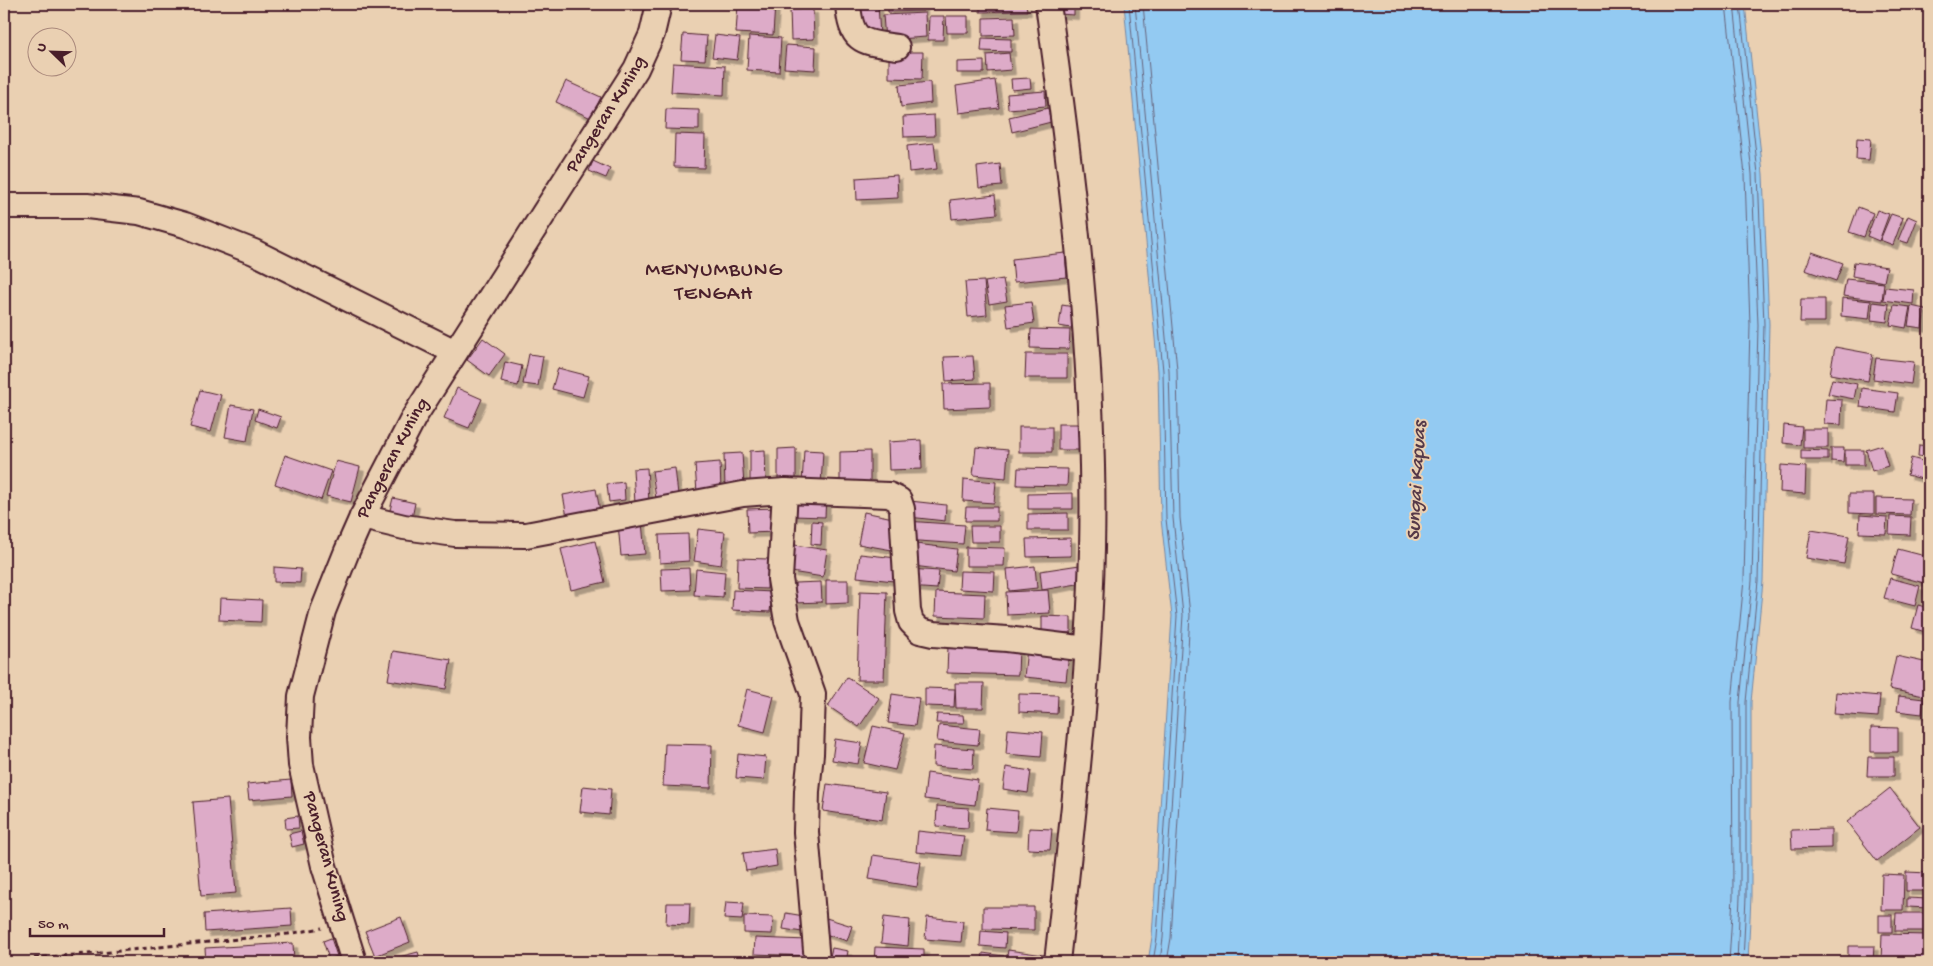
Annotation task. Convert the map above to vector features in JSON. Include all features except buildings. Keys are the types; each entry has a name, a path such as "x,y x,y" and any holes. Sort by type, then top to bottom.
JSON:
{"street":[{"name":"Pangeran Kuning","path":"354,962 324,866 301,765 301,696 323,611 346,551 414,417 597,133 636,69 652,34 659,4"},
{"path":"848,4 849,18 857,37 867,42 897,47"},
{"path":"1048,4 1066,134 1084,309 1092,466 1092,580 1087,649 1076,796 1056,962"},
{"path":"4,206 96,207 139,212 185,225 254,252 455,352"},
{"path":"362,517 404,527 455,534 526,535 743,494 785,491 889,495 899,500 902,509 908,611 911,622 920,631 933,634 1007,639 1087,649"},
{"path":"785,491 780,579 787,621 813,694 811,754 806,791 806,832 817,962"}],"path":[{"path":"34,958 288,934 342,924"}],"water":[{"name":"Sungai Kapuas","path":"1124,4 1745,4 1763,174 1769,324 1763,581 1751,702 1751,897 1748,962 1148,962 1152,937 1172,616 1161,519 1158,371"}],"district":[{"name":"MENYUMBUNG TENGAH","path":"714,283"}]}
